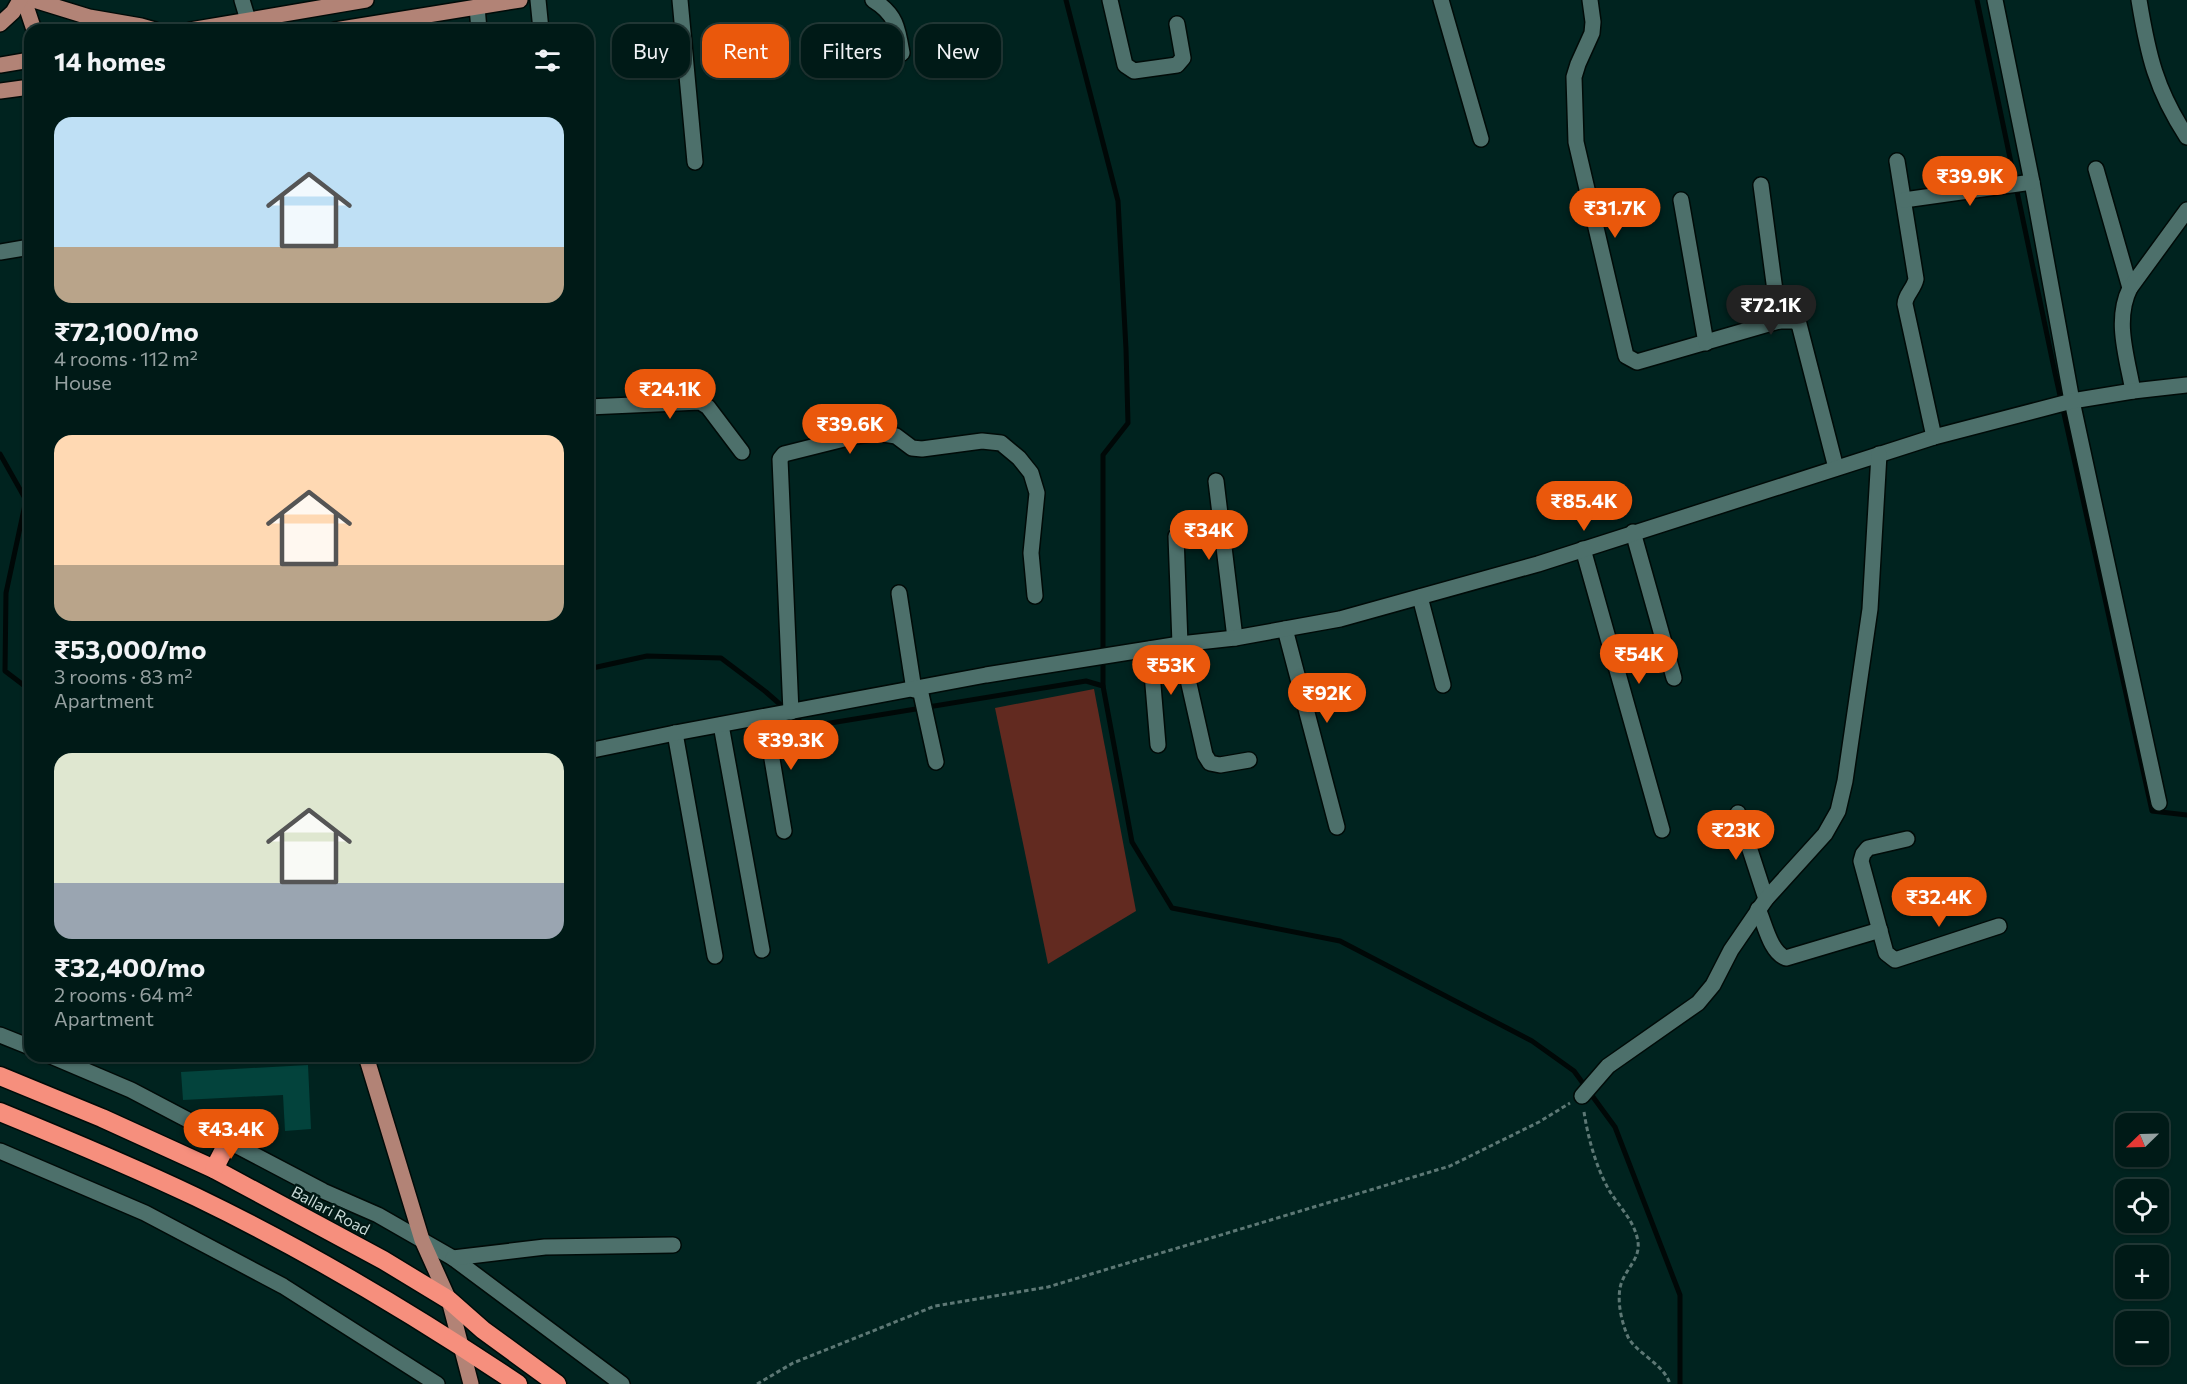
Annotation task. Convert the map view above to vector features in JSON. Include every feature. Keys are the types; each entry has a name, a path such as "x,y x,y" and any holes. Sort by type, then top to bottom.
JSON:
{"highway":[{"name":"Ballari Road","path":"0,1076 102,1118 214,1169 382,1260 449,1300 483,1330 557,1384"},
{"path":"0,1112 100,1153 294,1247 372,1291 518,1384"},
{"path":"214,1169 229,1140"}],"main road":[{"path":"0,24 22,0"},
{"path":"22,0 32,24"},
{"path":"34,0 88,17 129,24"},
{"path":"225,24 366,0"},
{"path":"372,24 520,0"},
{"path":"0,65 24,61"},
{"path":"0,91 24,88"},
{"path":"368,1062 422,1240 449,1300 471,1384"}],"street":[{"path":"242,0 248,20"},
{"path":"538,0 540,24"},
{"path":"680,0 695,162"},
{"path":"873,0 886,7 896,24"},
{"path":"1110,0 1125,65 1134,71 1177,65 1181,62 1183,58 1177,24"},
{"path":"1441,0 1481,139"},
{"path":"1590,0 1592,33 1574,77 1576,142 1626,356 1637,362 1779,321 1794,321 1799,324 1836,468"},
{"path":"1995,0 2032,182 2065,402 2159,803"},
{"path":"2139,0 2146,48 2157,84 2187,138"},
{"path":"477,7 478,24"},
{"path":"1897,161 1916,279 1905,304 1934,437"},
{"path":"2096,169 2130,288"},
{"path":"1904,200 2032,182"},
{"path":"1761,185 1779,321"},
{"path":"1681,200 1706,343"},
{"path":"2133,391 2121,320 2123,302 2130,288 2182,226 2187,210"},
{"path":"0,252 24,248"},
{"path":"594,750 986,675 1180,644 1235,638 1340,619 1583,549 1934,437 2065,402 2187,385"},
{"path":"594,407 700,402 708,407 742,452"},
{"path":"787,713 780,459 784,454 856,436 877,434 896,436 912,448 922,449 982,441 1001,443 1031,472 1037,493 1031,553 1035,596"},
{"path":"1582,1096 1608,1066 1698,1003 1713,985 1731,950 1762,904 1825,834 1838,811 1845,781 1870,609 1879,454"},
{"path":"1216,481 1235,638"},
{"path":"1633,532 1674,678"},
{"path":"1176,536 1180,644 1205,754 1210,763 1220,765 1249,760"},
{"path":"1583,549 1662,830"},
{"path":"899,593 917,689 936,762"},
{"path":"1420,597 1443,685"},
{"path":"1285,629 1337,827"},
{"path":"1150,649 1158,744"},
{"path":"765,717 784,831"},
{"path":"721,725 762,950"},
{"path":"675,733 715,956"},
{"path":"1738,813 1775,949 1780,956 1786,958 1880,930"},
{"path":"1907,839 1868,848 1861,861 1886,953 1895,960 1999,926"},
{"path":"0,1035 24,1045"},
{"path":"65,1062 131,1090 323,1191 378,1215 422,1240 453,1258 622,1384"},
{"path":"0,1151 145,1213 283,1286 437,1384"},
{"path":"453,1258 545,1247 673,1245"}],"path":[{"path":"757,1384 793,1363 935,1306 1048,1287 1450,1166 1539,1122 1582,1096 1587,1134 1609,1189 1632,1224 1638,1242 1637,1255 1622,1280 1619,1293 1620,1308 1629,1338 1656,1365 1670,1384"}],"shaded area":[{"path":"1094,689 1136,911 1048,964 995,708"}],"building":[{"path":"308,1065 311,1129 285,1131 283,1095 183,1100 181,1072"}],"waterway":[{"path":"1066,0 1118,201 1126,349 1128,423 1103,455 1103,686"},
{"path":"1977,0 2055,373 2152,811 2187,815"},
{"path":"0,454 24,496"},
{"path":"24,509 6,593 5,671 24,685"},
{"path":"594,668 647,656 721,658 766,692 806,727 1086,681 1103,686 1132,842 1172,908 1340,941 1532,1041 1574,1071 1615,1127 1680,1295 1680,1384"}]}
